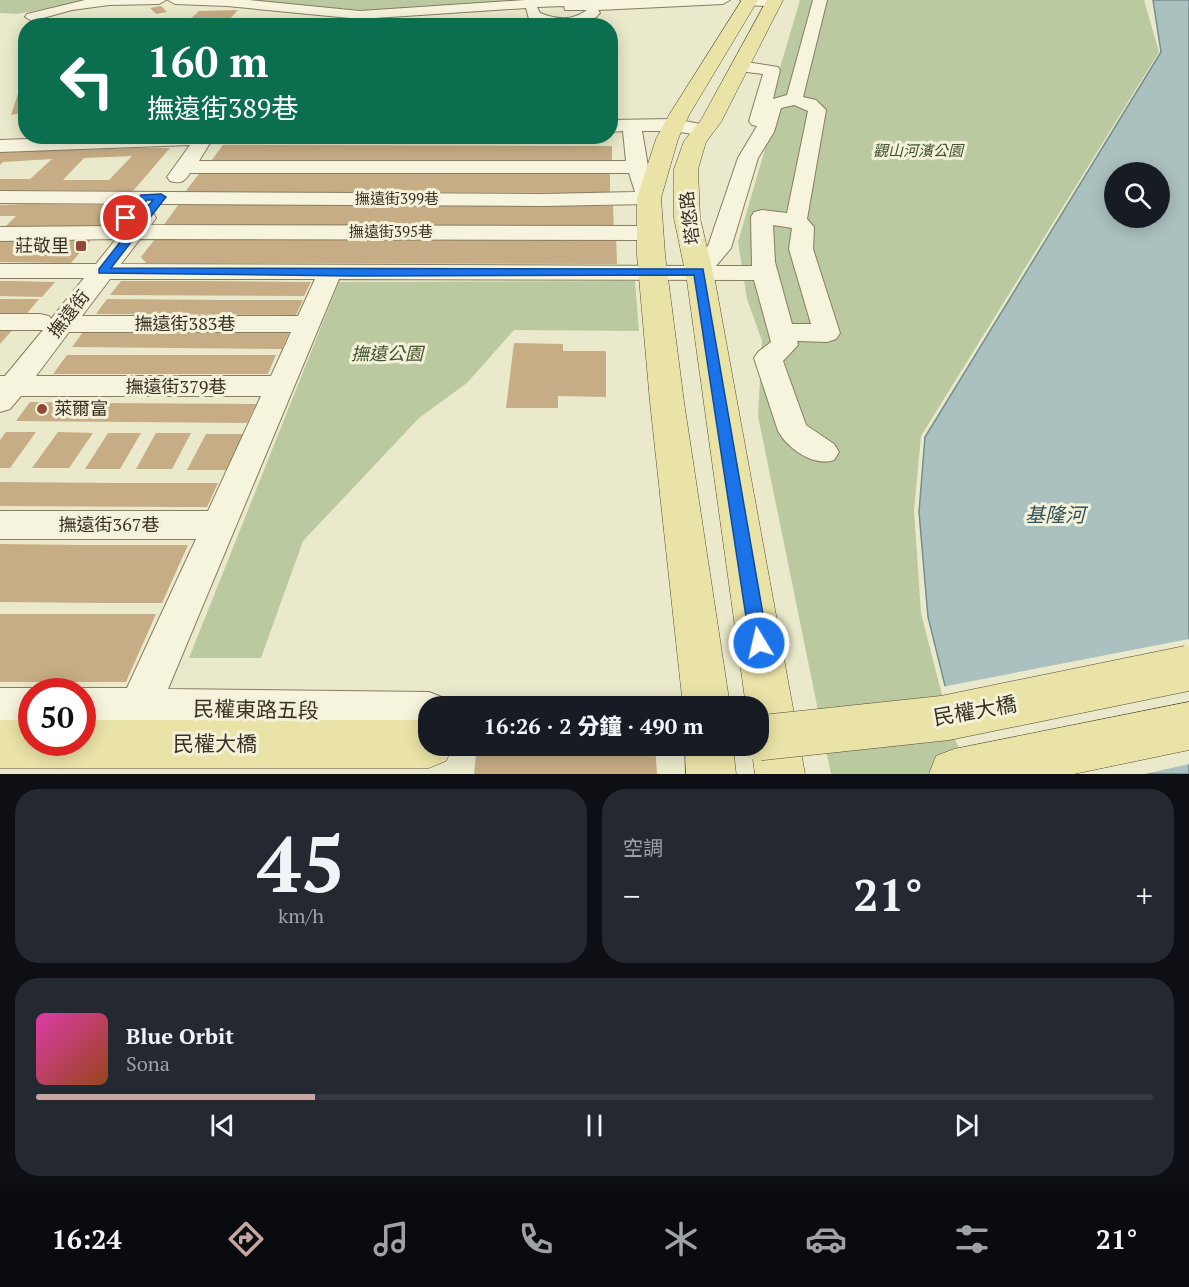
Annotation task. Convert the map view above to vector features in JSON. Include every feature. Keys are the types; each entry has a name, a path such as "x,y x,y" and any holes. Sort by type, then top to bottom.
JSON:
{"main road":[{"name":"塔悠路","path":"748,0 689,127 695,141 686,169 687,218 699,271 759,696"},
{"name":"塔悠路","path":"704,696 667,402 653,272 649,198 667,139 689,127 739,66 775,1"},
{"name":"民權大橋","path":"769,726 945,718 1189,668"},
{"path":"954,774 1189,726"},
{"name":"塔悠路","path":"769,743 780,774"},
{"name":"民權大橋","path":"0,744 418,744"},
{"path":"710,756 711,774"}],"street":[{"path":"39,18 32,17 71,6 109,1 159,0"},
{"path":"175,0 227,2 360,15 588,0"},
{"path":"460,18 516,15 532,10 618,4 723,0"},
{"path":"748,0 775,1"},
{"path":"794,100 820,0"},
{"path":"587,18 597,10 625,8 637,3"},
{"path":"532,10 534,16 539,18"},
{"path":"739,66 772,70 756,129 758,160 744,204 746,212 762,217 796,220 803,227 801,249 827,333 782,332"},
{"path":"699,271 719,248 748,158 765,132 773,105 782,101 794,100 810,104 816,110 809,161 796,220"},
{"path":"618,126 689,127"},
{"path":"632,126 636,167 649,198"},
{"path":"0,146 47,144"},
{"name":"撫遠街","path":"153,197 180,155 198,144"},
{"name":"撫遠街","path":"3,386 124,232 153,197 204,144"},
{"path":"184,167 636,167"},
{"name":"撫遠街399巷","path":"0,197 520,200 649,198"},
{"path":"762,217 760,247 763,273 785,345 768,358 793,431 823,452"},
{"name":"撫遠街395巷","path":"0,234 124,232 650,233"},
{"path":"0,271 330,273 699,271 763,273"},
{"path":"139,708 330,273"},
{"name":"撫遠街383巷","path":"0,322 308,324"},
{"name":"撫遠街379巷","path":"3,386 281,386"},
{"name":"撫遠街367巷","path":"0,525 219,525"},
{"path":"0,708 18,708"},
{"name":"民權東路五段","path":"96,708 418,713"}],"green space":[{"path":"0,0 91,0 17,14 0,13"},
{"path":"247,0 542,0 370,11"},
{"name":"觀山河濱公園","path":"800,0 1144,0 1159,52 921,436 914,510 921,613 951,730 970,774 831,774 758,416 762,341 747,299 738,242 765,149 779,71"},
{"name":"撫遠公園","path":"635,281 639,331 514,330 467,383 419,418 303,541 261,658 189,658 339,282"}],"water":[{"name":"基隆河","path":"1153,0 1189,0 1189,774 974,774 957,734 928,617 919,512 925,437 1161,52"}],"pier":[{"path":"1189,639 1189,764 1145,774 971,774 954,735 942,687"}],"building":[{"path":"161,6 167,12 156,14 150,8"},
{"path":"238,10 231,18 191,18 199,11"},
{"path":"18,94 18,114 11,115"},
{"path":"223,145 612,146 612,166 208,165"},
{"path":"170,148 133,191 0,190 0,179 30,179 52,159 3,162 0,165 0,152","holes":["132,156 109,180 63,180 84,158"]},
{"path":"202,170 610,171 610,193 185,192"},
{"path":"179,204 613,206 614,231 160,230"},
{"path":"0,205 122,205 100,229 3,229 16,216 0,216"},
{"path":"0,235 95,235 71,263 0,262"},
{"path":"158,235 616,236 617,264 146,263 141,257"},
{"path":"0,281 55,282 42,297 0,296"},
{"path":"121,281 311,282 304,296 110,295"},
{"path":"0,299 39,299 24,317 0,317"},
{"path":"107,299 303,300 296,315 96,314"},
{"path":"0,327 15,327 0,344"},
{"path":"83,332 289,333 282,349 72,347"},
{"path":"514,343 563,344 563,351 606,351 606,397 558,396 558,408 506,408"},
{"path":"67,355 276,355 268,374 53,374"},
{"path":"30,402 256,404 247,423 16,421"},
{"path":"6,432 36,432 10,468 0,468 0,440"},
{"path":"58,432 93,433 69,468 32,468"},
{"path":"108,433 141,433 120,469 85,469"},
{"path":"156,433 191,433 172,469 136,469"},
{"path":"206,434 246,434 230,470 187,470"},
{"path":"0,482 218,483 207,507 180,507 0,506"},
{"path":"0,544 188,545 162,603 104,603 0,602"},
{"path":"0,614 156,614 126,682 96,682 96,678 18,678 18,682 0,682"},
{"path":"476,756 656,756 657,774 474,774"}],"place":[{"name":"莊敬里","path":"81,246"},
{"name":"萊爾富","path":"42,409"}],"route":[{"path":"126,218 144,197 161,197 103,271 353,273 699,271 759,643"}]}
